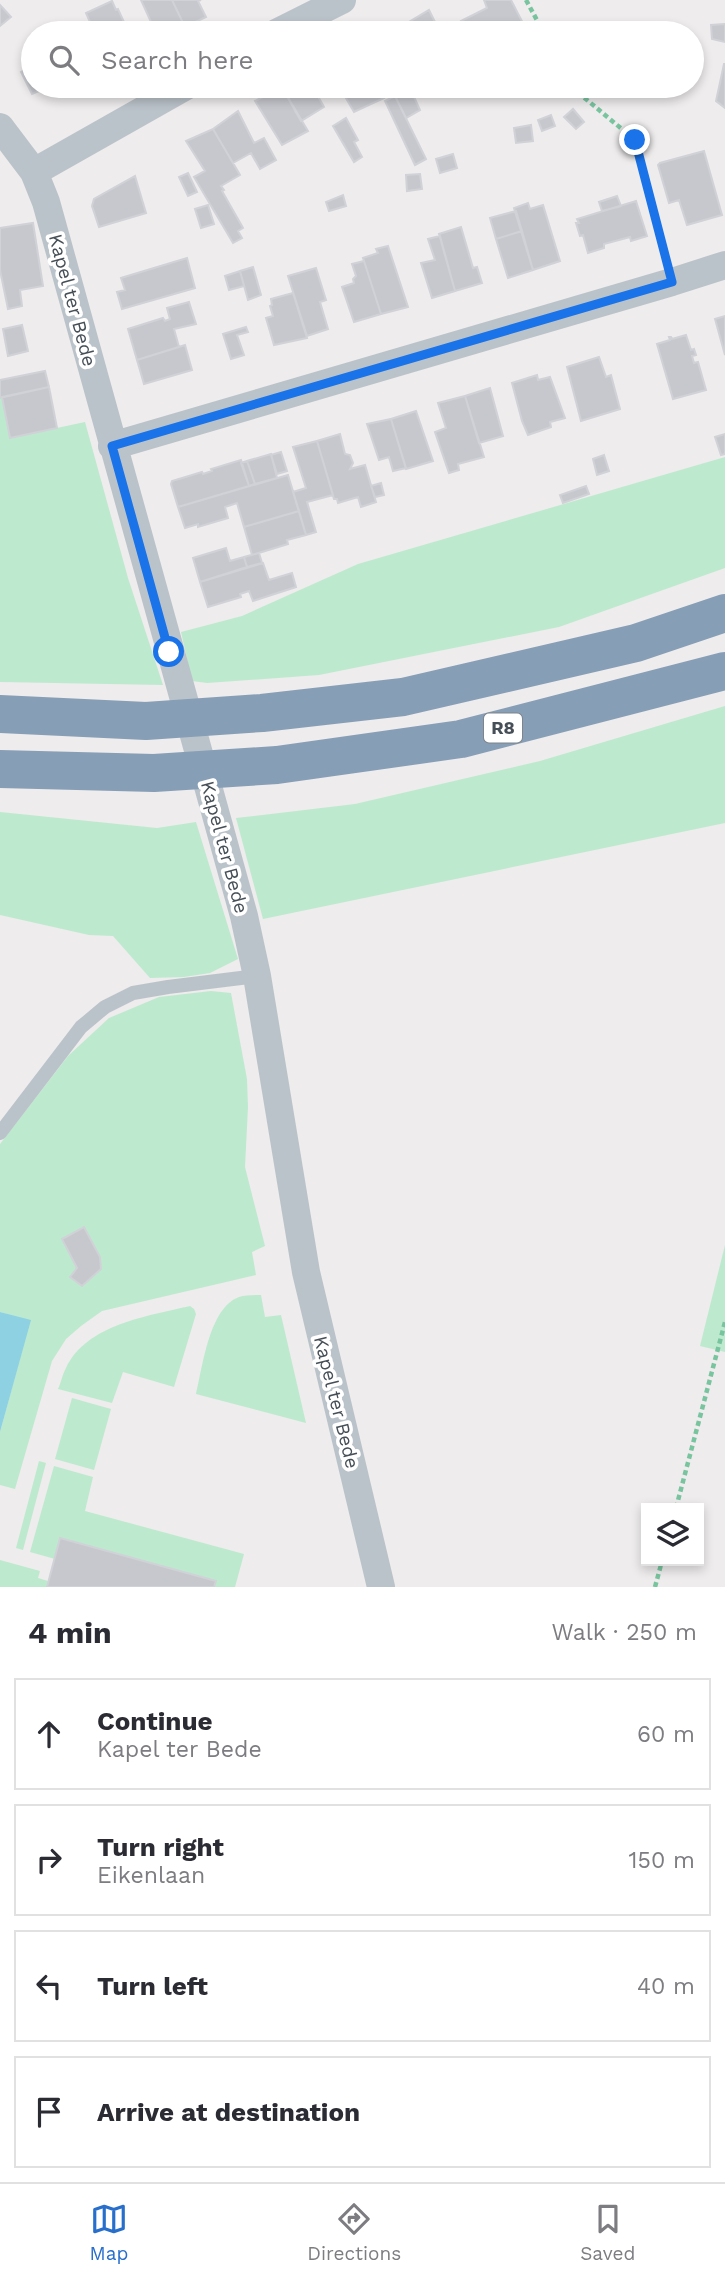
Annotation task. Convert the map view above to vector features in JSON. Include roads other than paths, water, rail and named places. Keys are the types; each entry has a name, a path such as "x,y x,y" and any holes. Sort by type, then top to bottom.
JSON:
{"highway":[{"path":"0,714 146,721 262,713 403,697 636,643 725,613"},
{"name":"R8","path":"0,769 125,773 277,765 461,739 725,671"}],"street":[{"path":"300,21 342,0"},
{"path":"34,173 165,98"},
{"name":"Kapel ter Bede","path":"0,127 34,173 46,202 244,916 257,976 306,1272 382,1587"},
{"path":"112,446 725,265"}],"lane":[{"path":"0,1133 81,1027 105,1007 133,993 257,976"}],"water":[{"path":"0,1312 31,1320 0,1432"}]}
